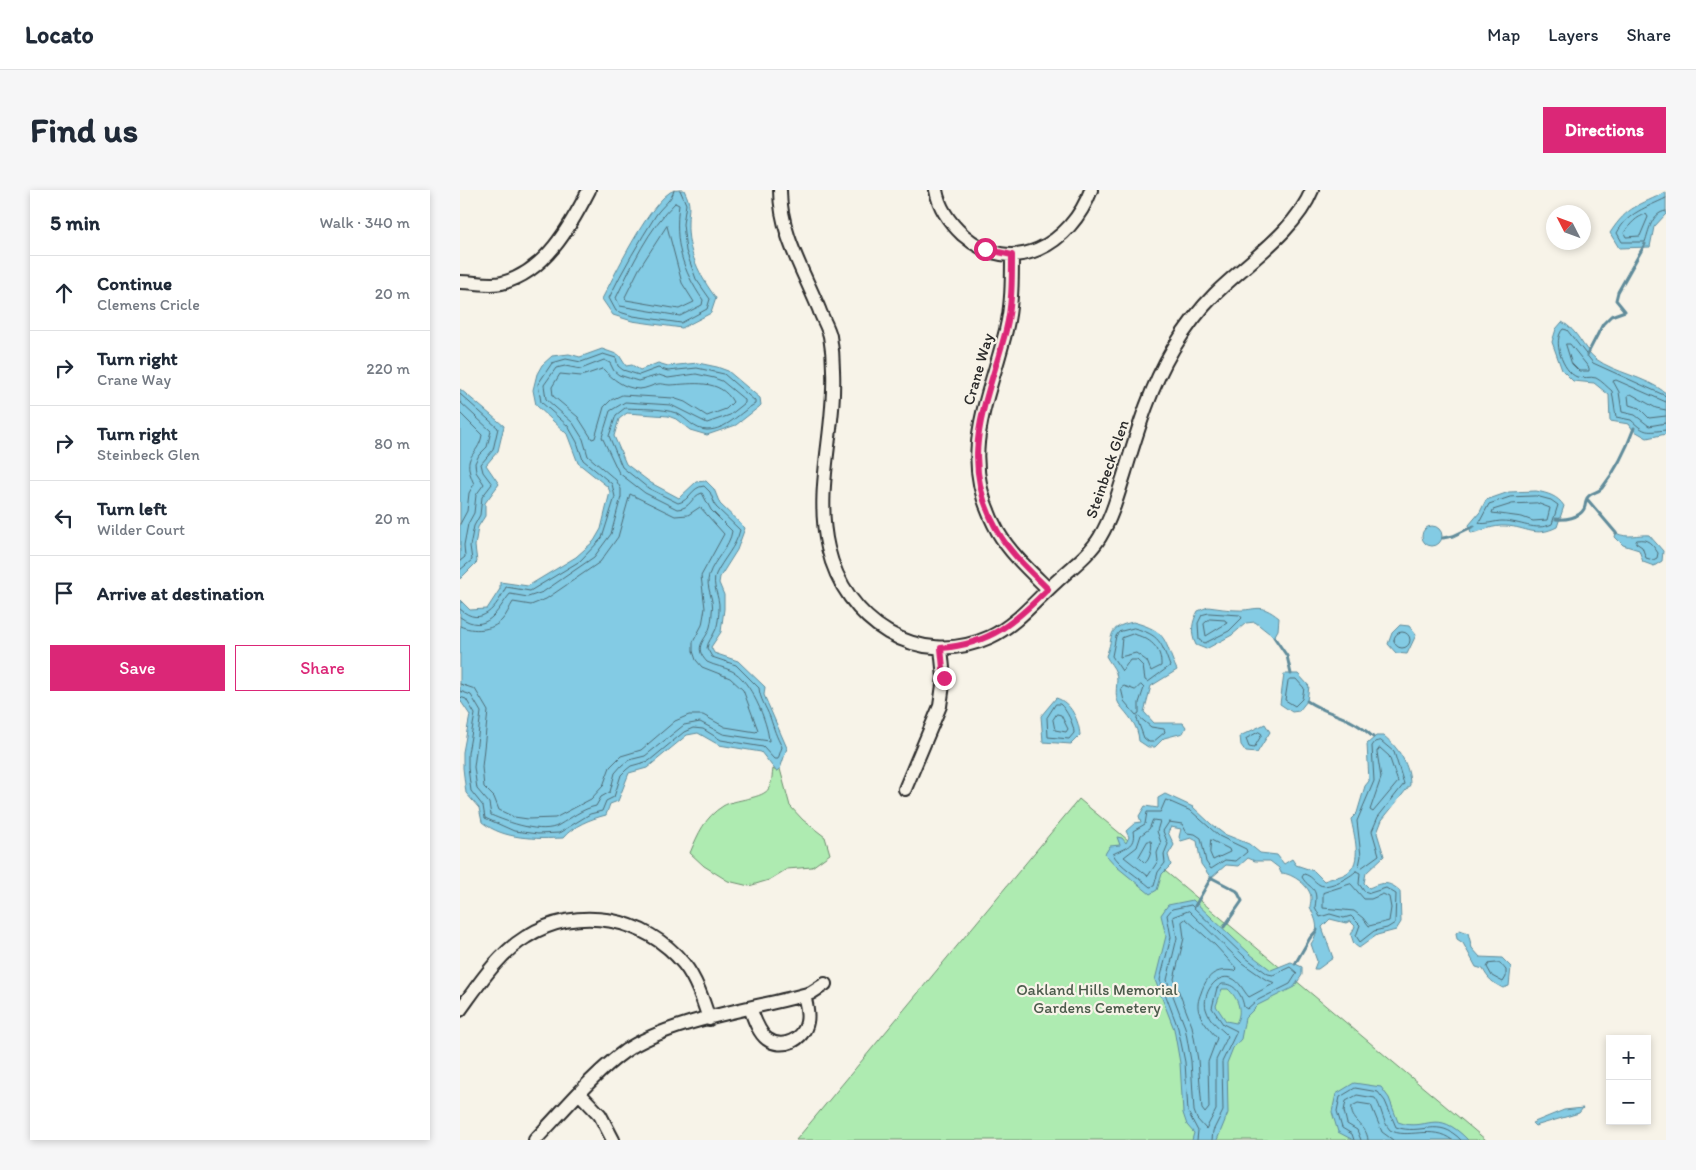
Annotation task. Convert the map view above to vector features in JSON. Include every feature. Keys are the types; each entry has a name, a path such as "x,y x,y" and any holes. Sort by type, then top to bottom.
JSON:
{"street":[{"path":"460,282 502,283 532,269 550,253 589,190"},
{"name":"Steinbeck Glen","path":"780,190 786,236 829,335 833,372 832,422 822,498 828,547 838,579 846,594 871,622 890,634 916,644 941,648 972,643 1002,630 1048,589 1100,538 1113,509 1147,400 1163,365 1186,328 1214,295 1298,216 1312,190"},
{"path":"936,190 940,206 956,228 973,244 998,254 1012,255 1036,251 1069,229 1078,218 1091,190"},
{"name":"Crane Way","path":"1012,255 1012,285 1006,329 979,427 976,461 982,498 999,533 1022,563 1048,589"},
{"path":"905,789 940,706 944,678 941,648"},
{"path":"460,1010 501,957 524,937 557,922 578,919 605,919 627,924 646,932 672,951 685,965 693,979 709,1019"},
{"path":"535,1140 625,1051 653,1035 804,995 825,984"},
{"path":"750,1008 766,1038 772,1042 787,1043 800,1036 808,1021 804,995"},
{"path":"580,1094 600,1115 613,1140"}],"green space":[{"path":"773,769 776,771 780,769 790,806 803,820 825,837 830,854 812,867 787,869 769,880 749,886 728,881 704,866 690,853 699,833 711,815 723,806 766,792 771,784"},
{"name":"Oakland Hills Memorial Gardens Cemetery","path":"1079,799 1486,1140 796,1140"}],"water":[{"path":"684,190 689,203 688,233 692,253 700,272 716,298 711,313 682,328 632,321 613,315 602,299 632,242 660,201 672,191"},
{"path":"1666,192 1666,214 1654,227 1650,247 1619,248 1610,233 1616,224 1635,207"},
{"path":"1562,322 1576,334 1596,359 1612,368 1648,382 1666,393 1666,434 1647,438 1633,430 1629,424 1610,421 1609,395 1594,383 1573,381 1562,370 1552,342 1556,329"},
{"path":"602,349 619,355 626,366 632,365 640,370 658,363 668,366 698,363 717,367 728,371 760,398 761,405 736,425 707,435 690,430 676,419 668,416 627,413 619,419 614,436 626,464 651,483 679,498 696,482 706,481 714,489 720,504 745,528 737,550 720,577 719,583 724,595 724,609 721,632 711,647 714,653 738,661 765,687 764,695 787,748 780,769 776,771 761,752 719,745 698,733 687,735 647,768 629,773 618,801 610,804 606,815 582,824 563,838 521,837 500,832 482,822 479,808 466,793 463,752 470,715 460,700 460,600 470,610 487,609 500,589 500,582 528,586 576,557 594,541 601,529 610,492 608,487 578,463 567,434 536,405 533,390 537,374 542,365 552,356 569,354 580,357"},
{"path":"460,389 504,426 498,451 486,465 499,484 485,503 485,516 478,527 475,546 477,562 460,579"},
{"path":"1536,491 1555,497 1564,506 1557,527 1537,532 1501,526 1471,533 1469,525 1480,512 1486,500 1509,492"},
{"path":"1432,526 1439,529 1442,536 1439,543 1432,546 1425,543 1422,536 1425,529"},
{"path":"1616,533 1629,536 1649,535 1663,551 1662,561 1654,566 1643,562 1639,550 1623,545 1615,537"},
{"path":"1208,607 1233,610 1258,608 1267,610 1279,618 1278,630 1274,637 1255,622 1246,623 1232,635 1206,649 1196,645 1192,628 1198,611"},
{"path":"1133,622 1154,630 1164,639 1177,670 1151,686 1144,712 1154,723 1183,723 1186,727 1183,733 1164,738 1155,747 1148,747 1139,741 1135,725 1119,704 1116,696 1116,673 1106,656 1112,633 1118,627"},
{"path":"1400,625 1409,626 1416,635 1407,654 1396,653 1388,644 1392,633"},
{"path":"1284,674 1298,674 1309,686 1307,701 1299,711 1292,712 1280,704"},
{"path":"1056,698 1070,708 1078,724 1080,735 1071,744 1043,742 1041,716"},
{"path":"1265,724 1270,732 1257,753 1246,752 1241,745 1240,736"},
{"path":"1376,736 1384,736 1399,752 1406,764 1410,785 1382,820 1377,833 1384,856 1366,873 1364,883 1369,888 1389,884 1400,891 1401,922 1396,930 1377,935 1359,948 1354,944 1351,935 1355,926 1350,921 1346,923 1330,919 1322,927 1333,958 1318,969 1314,969 1317,961 1311,944 1316,934 1316,926 1310,907 1310,894 1301,881 1281,873 1279,868 1270,861 1255,861 1248,858 1239,866 1226,865 1211,878 1201,864 1197,841 1191,838 1181,841 1179,837 1181,829 1171,827 1168,832 1174,845 1168,855 1171,865 1162,874 1157,890 1150,894 1117,867 1105,854 1110,846 1120,845 1117,837 1122,838 1126,843 1129,837 1126,831 1135,823 1141,822 1139,816 1145,806 1158,808 1158,798 1165,794 1193,807 1224,834 1249,844 1260,853 1277,855 1284,864 1292,859 1296,865 1314,871 1324,881 1345,874 1352,868 1355,862 1356,848 1351,819 1357,813 1365,786 1369,781 1367,744"},
{"path":"1193,900 1250,954 1271,970 1291,962 1302,967 1302,975 1294,987 1258,1005 1245,1018 1241,1039 1233,1048 1227,1063 1228,1113 1217,1140 1192,1140 1194,1133 1187,1125 1183,1113 1180,1063 1174,1029 1155,980 1166,936 1161,915 1168,905","holes":["1222,989 1228,989 1234,996 1239,1009 1236,1023 1226,1021 1216,1006"]},
{"path":"1460,930 1468,933 1472,948 1480,957 1502,958 1511,967 1509,986 1503,988 1499,986 1489,978 1483,969 1476,967 1463,943 1457,939 1456,933"},
{"path":"1354,1083 1381,1087 1389,1098 1398,1122 1408,1125 1432,1122 1447,1124 1468,1140 1353,1140 1338,1132 1332,1112 1336,1094"},
{"path":"1583,1108 1579,1113 1535,1126 1532,1123 1564,1110"}],"waterway":[{"path":"1587,355 1603,324 1611,316 1625,311 1616,300 1618,292 1645,244"},
{"path":"1556,519 1572,518 1582,512 1587,498 1600,490 1617,466 1634,428"},
{"path":"1587,499 1616,533"},
{"path":"1443,538 1453,536 1474,526"},
{"path":"1274,637 1287,656 1291,674"},
{"path":"1307,701 1349,720 1373,737"},
{"path":"1195,906 1211,878"},
{"path":"1212,878 1237,891 1242,901 1224,927"},
{"path":"1295,964 1310,938 1317,930"}],"route":[{"path":"944,678 941,648 957,647 988,638 1020,616 1048,589 1022,563 999,533 982,498 976,461 979,427 989,385 1006,329 1012,285 1012,255 998,254 985,249"}]}
